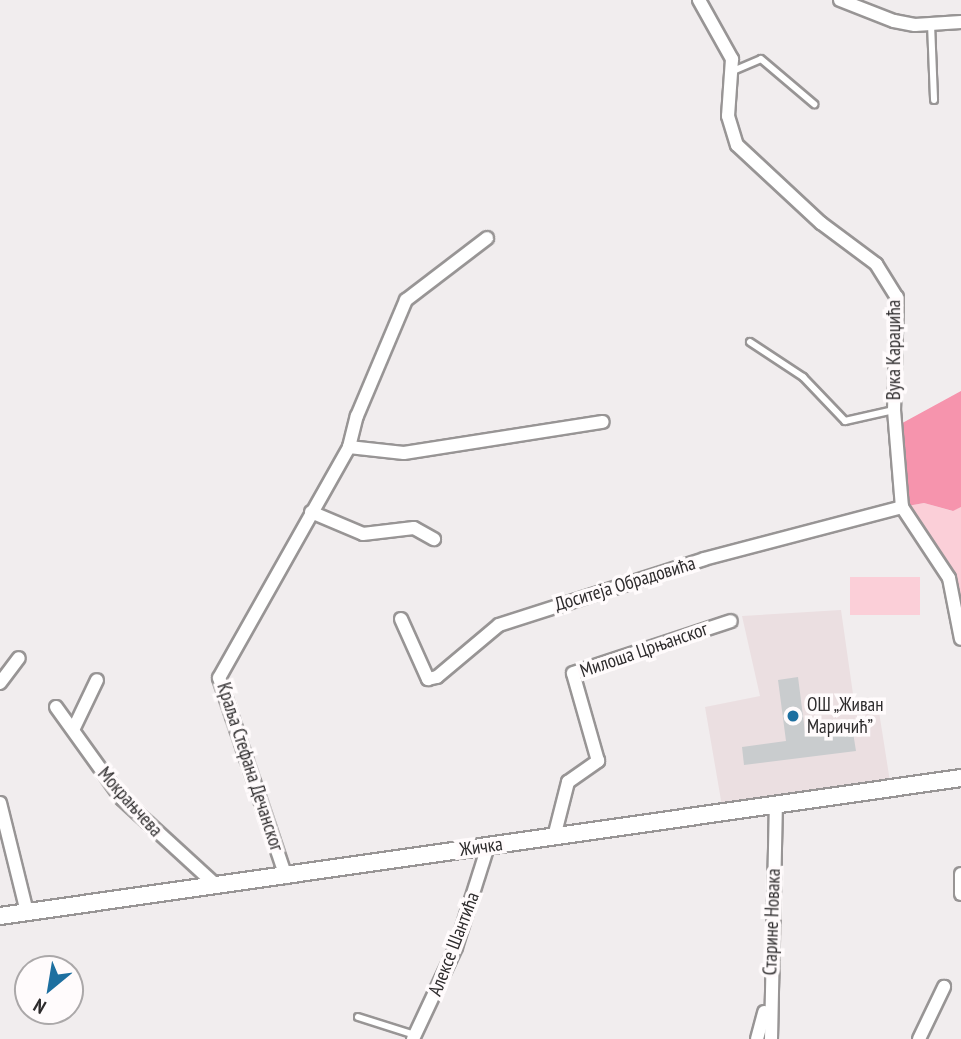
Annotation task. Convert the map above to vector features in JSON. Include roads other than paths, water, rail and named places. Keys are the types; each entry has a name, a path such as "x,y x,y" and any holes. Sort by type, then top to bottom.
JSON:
{"main road":[{"name":"Жичка","path":"0,916 961,778"}],"street":[{"name":"Вука Караџића","path":"699,0 725,40 733,71 728,116 737,145 751,162 889,280 897,297 894,410 902,507 949,578 961,639"},
{"path":"840,0 894,21 932,24 961,22"},
{"name":"Краља Стефана Дечанског","path":"286,877 219,678 349,447 357,416 405,300 487,238"},
{"path":"349,447 404,453 603,422"},
{"name":"Доситеја Обрадовића","path":"401,619 428,678 437,677 499,625 704,559 902,507"},
{"path":"312,512 363,534 414,528 434,539"},
{"name":"Милоша Црњанског","path":"554,837 568,782 598,761 573,673 731,621"},
{"path":"0,683 19,658"},
{"path":"74,728 97,680"},
{"name":"Мокрањчева","path":"56,707 74,728 122,799 217,886"},
{"path":"0,803 27,912"},
{"name":"Старине Новака","path":"771,1039 769,990 776,804"},
{"name":"Алексе Шантића","path":"414,1037 456,947 488,846"},
{"path":"961,874 961,894"},
{"path":"919,1039 944,987"},
{"path":"757,1039 769,990"}],"lane":[{"path":"932,24 934,100"},
{"path":"733,71 761,59 814,104"},
{"path":"751,342 803,377 845,421 894,410"},
{"path":"358,1017 414,1037"}],"place":[{"name":"ОШ „Живан Маричић”","path":"793,716"}]}
